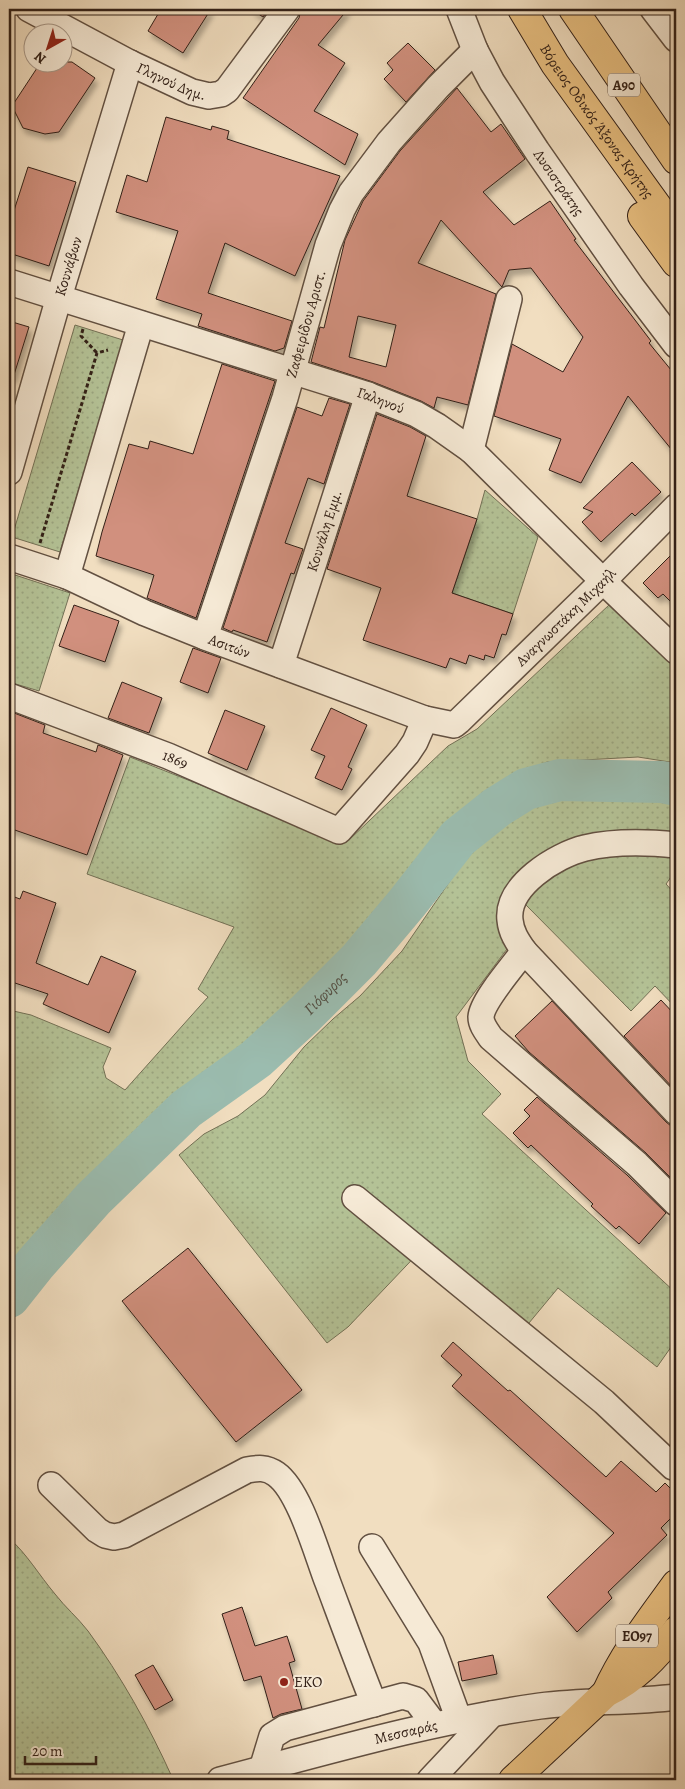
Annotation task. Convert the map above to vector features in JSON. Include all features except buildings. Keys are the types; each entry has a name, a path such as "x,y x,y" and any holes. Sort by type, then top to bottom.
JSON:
{"main road":[{"name":"Βόρειος Οδικός Άξονας Κρήτης","path":"522,9 555,64 676,232"},
{"name":"Α90","path":"573,9 676,160"},
{"path":"582,101 592,133 609,166 649,227 676,263"},
{"name":"ΕΟ97","path":"601,1698 640,1632 676,1584"},
{"name":"ΕΟ97","path":"513,1780 601,1698 640,1672 676,1631"}],"street":[{"name":"Γληνού Δημ.","path":"29,9 130,63 192,92 209,96 220,94 232,84 287,9"},
{"name":"Λυσιστράτης","path":"459,9 475,50 492,82 536,151 631,286 676,346"},
{"path":"653,9 676,39"},
{"name":"Ζαφειρίδου Αριστ.","path":"205,637 285,398 328,245 342,210 351,193 389,142 438,87 475,50"},
{"name":"Κουνάβων","path":"9,472 59,297 130,63"},
{"name":"Γαληνού","path":"9,282 368,394 416,414 471,450 603,581 676,650"},
{"path":"471,450 509,299"},
{"path":"66,576 134,322"},
{"name":"Κουνάλη Εμμ.","path":"281,666 368,394"},
{"name":"Αναγνωστάκη Μιχαήλ","path":"454,725 460,722 676,507"},
{"name":"Ασιτών","path":"9,557 66,576 145,612 281,666 425,719 454,725"},
{"name":"1869","path":"9,696 168,756 339,831 407,754 415,742 425,719"},
{"path":"676,845 628,842 584,848 557,860 525,882 517,892 511,906 510,919 513,934 524,951 676,1112"},
{"path":"524,951 491,995 484,1008 482,1017 484,1028 491,1038 637,1164 676,1203"},
{"path":"354,1198 604,1402 673,1467"},
{"path":"51,1485 97,1530 105,1535 114,1537 136,1530 247,1470 267,1469 276,1474 290,1491 306,1524 374,1704"},
{"path":"372,1547 431,1643 459,1720"},
{"path":"262,1769 272,1736 285,1728 402,1696 416,1700 434,1724"},
{"name":"Μεσσαράς","path":"220,1780 434,1724 601,1698 676,1697"},
{"path":"430,1780 492,1714"},
{"path":"310,1721 343,1748"}],"path":[{"path":"33,566 97,352 107,351 134,322"}],"green space":[{"path":"75,325 123,340 60,552 12,537"},
{"path":"485,490 538,537 513,614 452,593"},
{"path":"9,573 70,593 39,691 9,682"},
{"path":"609,605 676,664 676,763 638,757 547,762 498,787 451,832 335,969 264,1039 177,1104 89,1188 9,1283 9,1010 31,1015 111,1048 103,1067 106,1078 125,1090 208,997 198,989 234,927 87,874 130,757 246,803 322,837 350,839 448,746 477,729"},
{"path":"584,789 664,792 676,795 676,835 648,829 575,841 512,881 510,945 456,1017 468,1061 501,1094 482,1114 676,1293 676,1340 657,1367 558,1288 524,1329 425,1246 348,1327 327,1343 179,1155 204,1134 238,1116 265,1095 304,1047 360,996 402,951 463,862 510,813 539,800"},
{"path":"656,851 676,858 676,870 666,884 676,895 676,1008 655,986 631,1011 524,903 542,883 566,867 596,858"},
{"path":"9,1538 59,1599 84,1626 100,1648 134,1702 172,1777 161,1780 9,1780"}],"waterway":[{"name":"Γιόφυρος","path":"9,1297 36,1263 93,1199 186,1109 256,1059 305,1014 359,960 458,838 497,807 526,789 560,780 662,782 676,785"}],"place":[{"name":"ΕΚΟ","path":"284,1682"}]}
